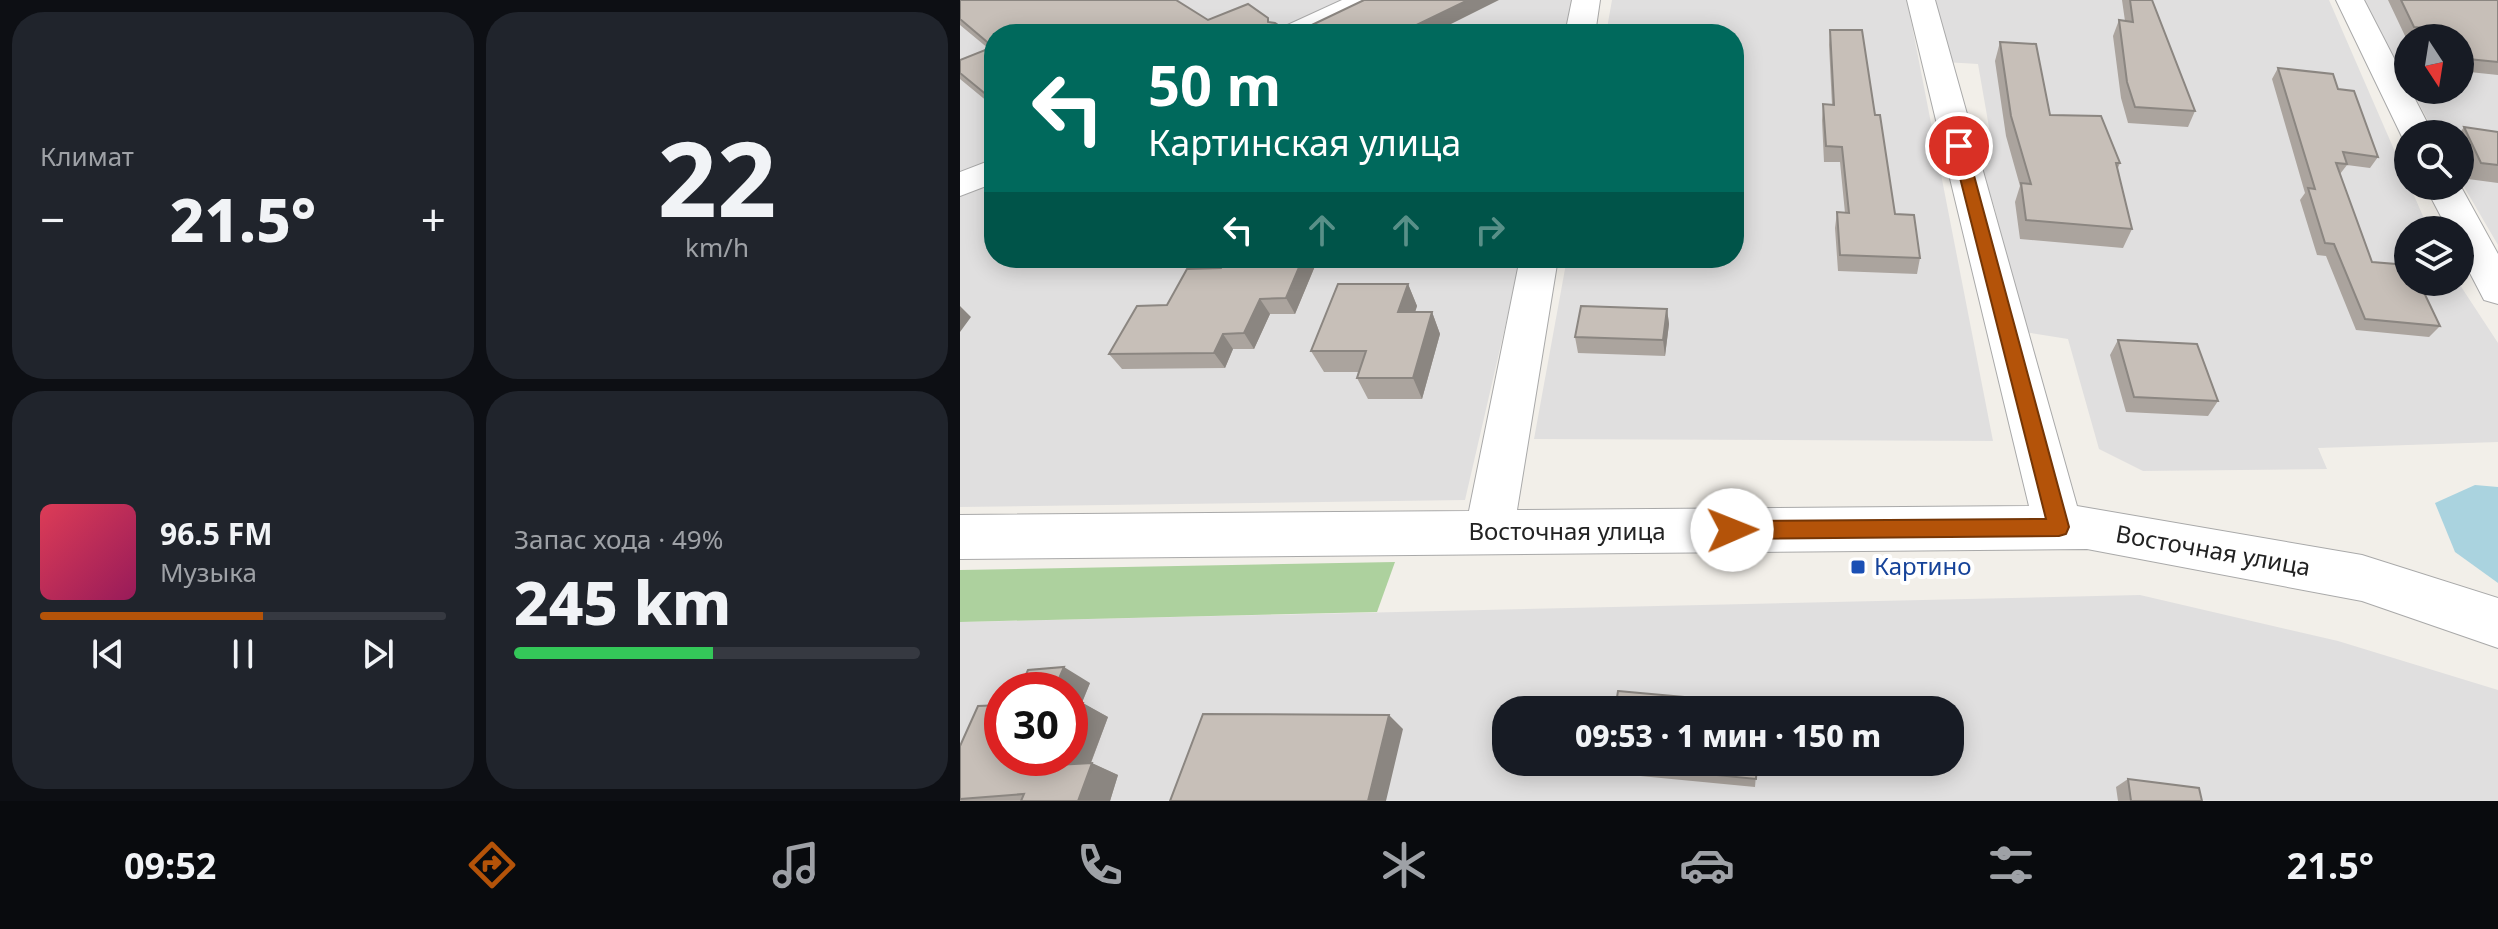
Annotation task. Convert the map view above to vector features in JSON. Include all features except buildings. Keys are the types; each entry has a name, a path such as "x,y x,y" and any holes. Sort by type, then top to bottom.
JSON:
{"street":[{"path":"1313,24 1365,0"},
{"path":"1582,24 1586,0"},
{"path":"1921,0 2059,527"},
{"path":"2350,0 2409,120"},
{"path":"960,185 984,174"},
{"path":"2450,200 2498,290"},
{"path":"1489,532 1537,268"},
{"name":"Восточная улица","path":"960,537 2087,527 2362,578 2498,623"}],"shaded area":[{"path":"960,0 1360,0 1307,24 984,24 984,171 960,182"},
{"path":"1370,0 1582,0 1576,24 1318,24"},
{"path":"1612,0 1907,0 1993,441 1534,439 1565,268 1744,268 1744,24 1608,24"},
{"path":"1933,0 2329,0 2394,150 2394,200 2416,200 2423,216 2394,216 2394,296 2467,296 2498,343 2498,442 2318,448 2327,469 2143,471 2099,449 2068,339 2025,332 1994,206 1967,132 1990,133 1978,64 1945,62"},
{"path":"2363,0 2498,0 2498,245 2472,200 2474,120 2428,120 2419,104 2474,104 2474,24 2394,24 2394,57"},
{"path":"984,179 984,268 1519,268 1465,500 960,507 960,190"},
{"path":"2140,595 2338,641 2498,690 2498,801 960,801 960,622"}],"green space":[{"path":"1395,562 1377,612 960,622 960,570"}],"water":[{"path":"2475,485 2498,487 2498,583 2455,552 2435,503"}],"place":[{"name":"Картино","path":"1858,567"}],"route":[{"path":"1732,530 2059,527 1959,146"}]}
